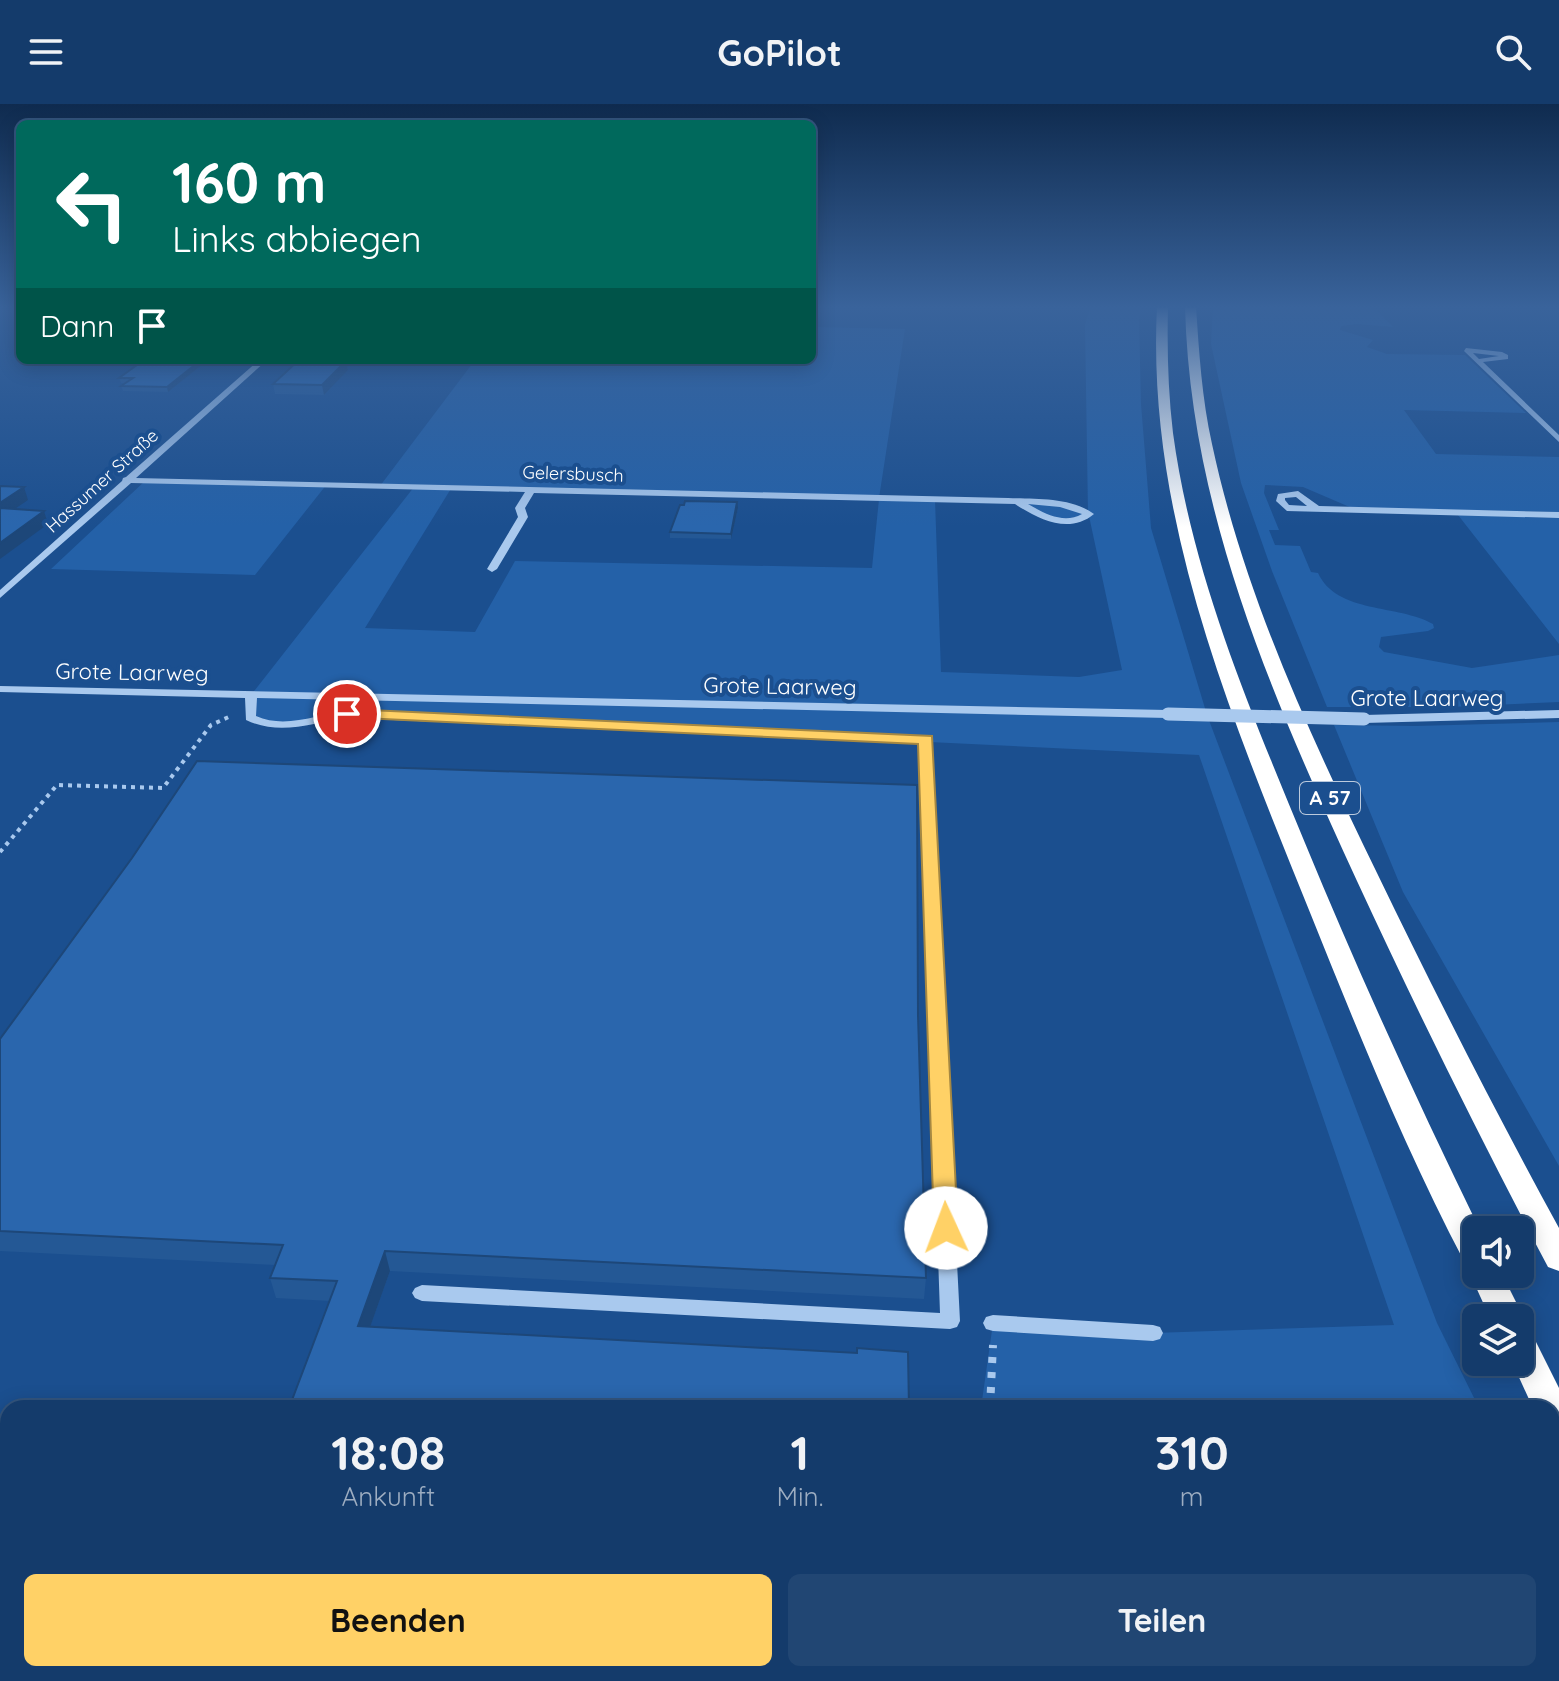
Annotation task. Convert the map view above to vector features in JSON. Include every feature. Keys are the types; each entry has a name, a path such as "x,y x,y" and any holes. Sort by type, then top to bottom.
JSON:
{"highway":[{"name":"A 57","path":"1161,380 1168,443 1189,540 1228,670 1321,912 1462,1223"},
{"name":"A 57","path":"1194,380 1204,444 1238,566 1279,677 1386,919 1559,1258"},
{"path":"1534,1372 1548,1400"}],"street":[{"name":"Hassumer Straße","path":"0,595 241,380"},
{"path":"1497,380 1559,440"},
{"name":"Gelersbusch","path":"126,480 1018,502 1082,507 1089,514 1075,522 1053,520 1018,502"},
{"path":"492,569 523,517 520,508 532,489"},
{"path":"1317,509 1559,515"},
{"name":"Grote Laarweg","path":"0,689 251,702 1364,719 1559,714"},
{"path":"251,702 250,718 264,726 287,726 347,714 926,740 950,1321 422,1293"},
{"path":"993,1323 1153,1333"}],"path":[{"path":"0,852 57,785 163,788 211,725 251,702"},
{"path":"990,1400 993,1323"}],"shaded area":[{"path":"460,380 897,380 879,498 935,500 941,672 1079,677 1122,670 1089,516 1053,520 1018,502 1065,503 1088,513 1086,380 1140,380 1151,528 1207,715 1437,1323 1475,1400 982,1400 993,1323 1153,1333 1394,1325 1199,755 347,714 285,725 261,723 250,718 251,695 414,487 380,486","holes":["452,487 879,499 872,568 515,561 475,632 365,628"]},
{"path":"1219,380 1491,380 1526,413 1404,410 1436,454 1559,457 1559,512 1352,508 1303,487 1265,485 1264,493 1279,530 1269,530 1275,545 1300,546 1311,572 1318,573 1327,586 1339,595 1433,624 1434,628 1428,631 1381,637 1379,647 1384,652 1472,668 1559,655 1559,702 1449,707 1327,707 1272,571 1241,483"},
{"path":"146,480 327,484 255,575 51,569"},
{"path":"1458,515 1559,518 1559,644"},
{"path":"1559,722 1559,1166 1403,892 1334,725"}],"building":[{"path":"131,380 176,380 167,387 121,386"},
{"path":"278,380 327,380 322,385 273,384"},
{"path":"0,486 24,487 0,503"},
{"path":"685,501 737,502 731,534 670,532 680,505 684,505"},
{"path":"0,508 44,511 0,543"},
{"path":"197,761 917,785 918,1015 926,1278 385,1251 358,1326 857,1353 857,1348 908,1352 909,1400 292,1400 337,1281 270,1278 283,1245 0,1231 0,1039 132,858"}],"route":[{"path":"347,714 926,740 946,1228"}]}
